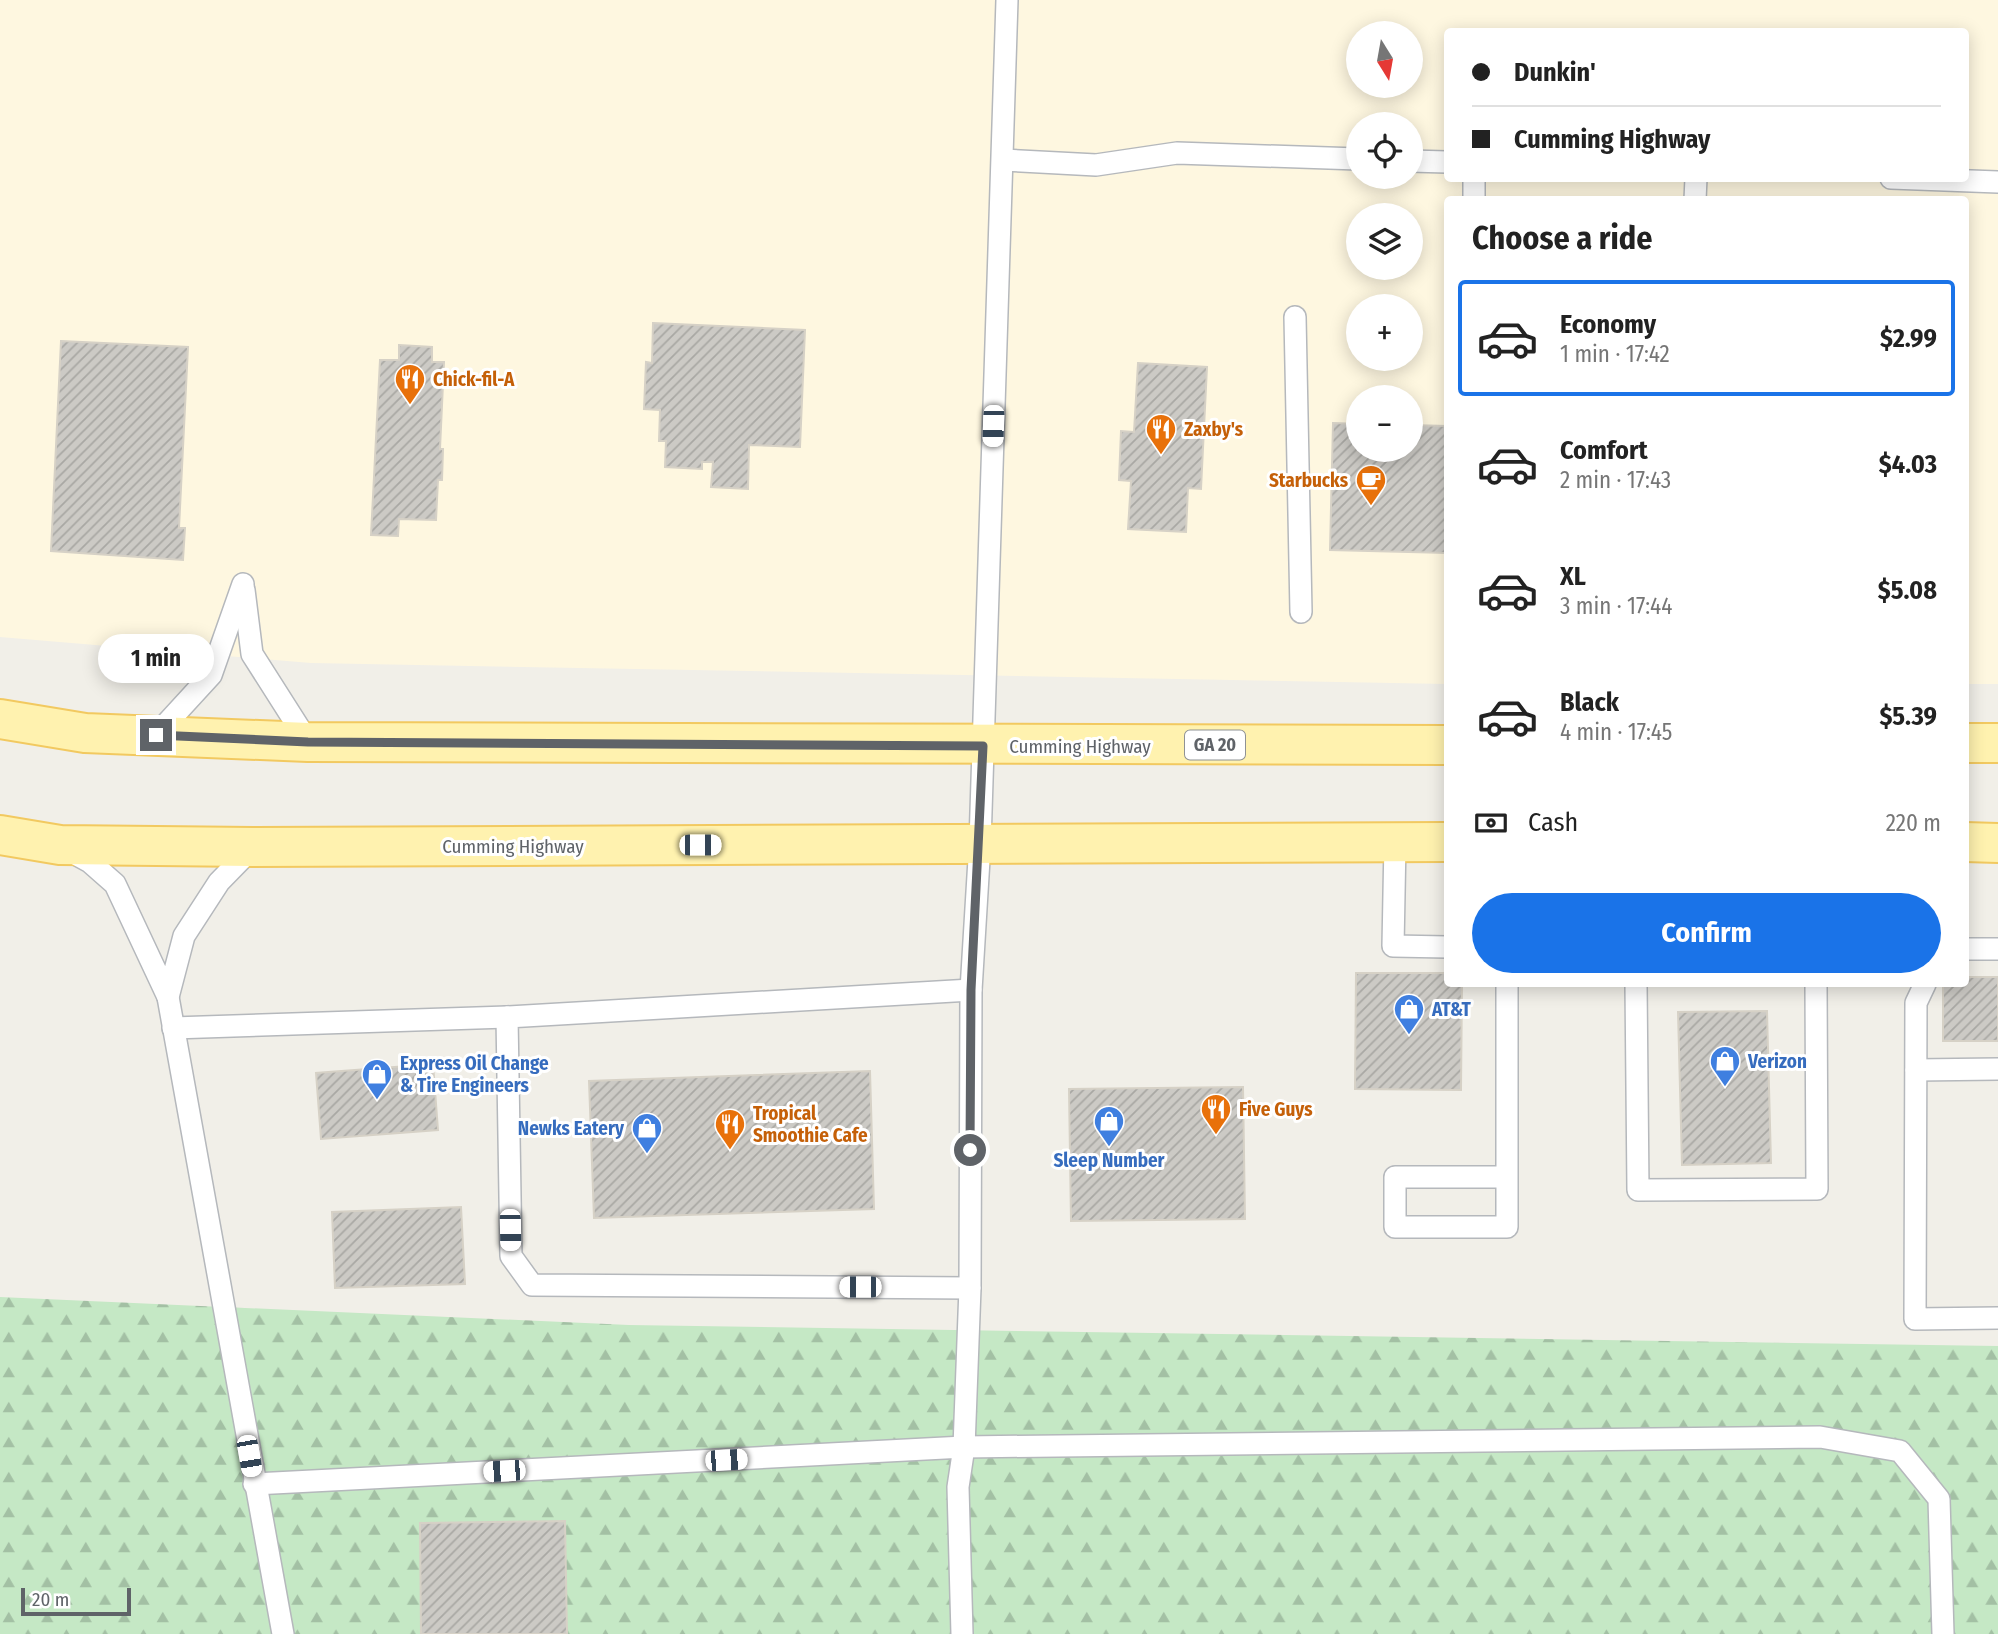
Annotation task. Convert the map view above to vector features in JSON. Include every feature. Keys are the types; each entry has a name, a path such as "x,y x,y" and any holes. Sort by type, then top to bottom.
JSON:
{"main road":[{"name":"Cumming Highway","path":"0,719 85,733 308,742 983,746 1444,745"},
{"path":"1969,743 1998,743"},
{"name":"Cumming Highway","path":"0,835 60,845 253,847 1444,842"},
{"path":"1969,842 1998,843"}],"lane":[{"path":"962,1634 958,1488 964,1447 970,1288 971,990 980,843 1007,0"},
{"path":"1003,160 1096,165 1178,153 1346,159"},
{"path":"1423,161 1444,162"},
{"path":"1910,182 1948,190 1998,182"},
{"path":"1295,317 1301,612"},
{"path":"156,735 211,675 243,584 252,654 308,742"},
{"path":"1395,842 1393,946 1444,947"},
{"path":"60,845 89,862 116,884 168,997 283,1634"},
{"path":"168,997 184,936 219,883 253,847"},
{"path":"1969,949 1998,949"},
{"path":"1507,987 1507,1177 1507,1227 1395,1227 1395,1177 1507,1177"},
{"path":"1636,987 1638,1190 1817,1189 1816,987"},
{"path":"1924,987 1916,1003 1915,1319 1998,1318"},
{"path":"173,1028 507,1017 971,990"},
{"path":"507,1017 511,1256 532,1285 970,1288"},
{"path":"1916,1070 1998,1069"},
{"path":"254,1484 964,1447 1820,1437 1900,1451 1939,1499 1943,1634"}],"shaded area":[{"path":"0,0 1998,0 1998,684 1969,684 1969,196 1444,196 1444,684 311,663 0,637"}],"green space":[{"path":"0,1297 629,1325 1998,1346 1998,1634 0,1634"}],"building":[{"path":"653,323 805,330 800,447 749,445 748,489 711,487 713,462 702,462 702,469 665,467 666,441 659,441 660,410 644,409 646,362 652,363"},
{"path":"61,341 188,347 179,528 185,528 183,560 51,551"},
{"name":"Chick-fil-A","path":"399,345 432,347 432,362 444,362 440,449 443,449 442,480 438,480 436,520 399,519 398,536 371,535 380,360 399,360"},
{"name":"Zaxby's","path":"1138,363 1207,367 1201,489 1188,488 1186,532 1128,529 1131,481 1119,480 1121,431 1134,432"},
{"path":"1333,423 1346,424 1346,462 1423,462 1423,425 1444,426 1444,553 1330,550"},
{"name":"AT&T","path":"1356,973 1444,973 1444,987 1462,987 1461,1090 1355,1089"},
{"path":"1969,977 1998,977 1998,1041 1943,1041 1943,987 1969,987"},
{"name":"Verizon","path":"1767,1011 1771,1163 1682,1165 1678,1012"},
{"name":"Express Oil Change & Tire Engineers","path":"433,1064 438,1130 321,1139 316,1073"},
{"path":"870,1071 874,1209 594,1218 589,1081"},
{"path":"1243,1087 1245,1219 1071,1221 1069,1089"},
{"path":"461,1207 465,1284 335,1288 332,1212"},
{"path":"565,1521 567,1634 421,1634 420,1523"}],"place":[{"name":"Chick-fil-A","path":"410,406"},
{"name":"Zaxby's","path":"1161,456"},
{"name":"Starbucks","path":"1371,507"},
{"name":"AT&T","path":"1409,1036"},
{"name":"Verizon","path":"1725,1088"},
{"name":"Express Oil Change & Tire Engineers","path":"377,1101"},
{"name":"Five Guys","path":"1216,1136"},
{"name":"Sleep Number","path":"1109,1148"},
{"name":"Tropical Smoothie Cafe","path":"730,1151"},
{"name":"Newks Eatery","path":"647,1155"}],"route":[{"path":"156,735 308,742 983,746 971,990 970,1150"}]}
